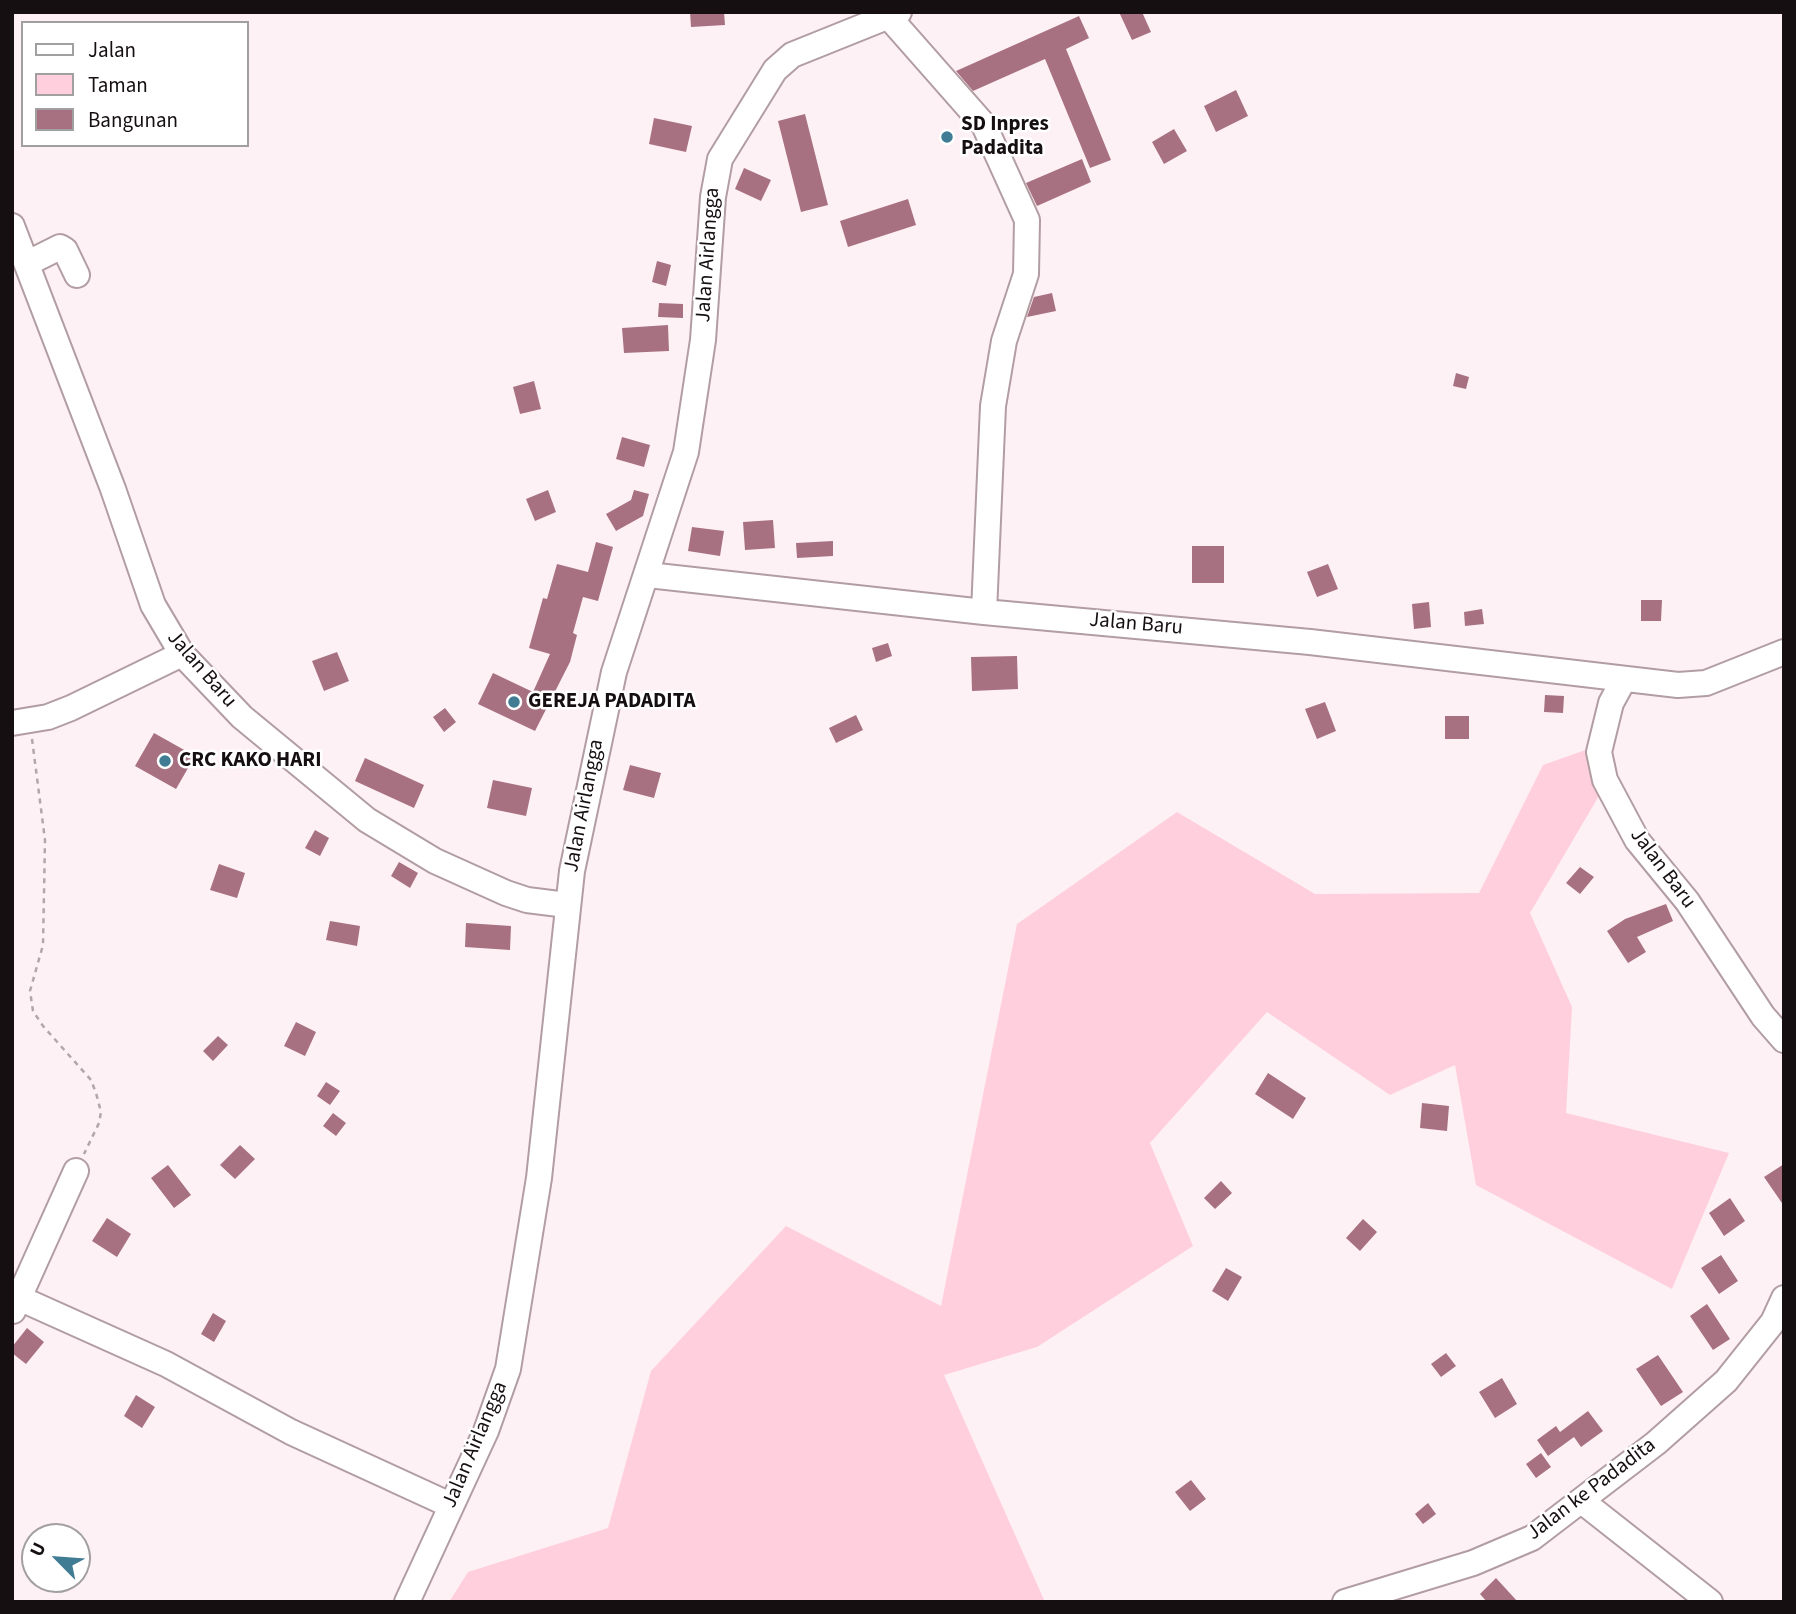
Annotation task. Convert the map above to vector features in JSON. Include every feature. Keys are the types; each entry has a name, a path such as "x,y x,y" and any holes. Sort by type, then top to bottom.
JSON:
{"street":[{"name":"Jalan Airlangga","path":"407,1602 486,1432 508,1369 548,1111 567,905 608,695 686,452 703,340 713,197 720,159 775,70 792,55 893,14"},
{"path":"893,14 984,125 1027,220 1026,275 1004,341 993,406 984,612"},
{"name":"Jalan Baru","path":"12,226 28,263 153,606 182,654 242,717 367,820 435,861 506,893 527,900 567,905"},
{"path":"28,263 62,248 77,275"},
{"name":"Jalan Baru","path":"648,575 984,612 1310,642 1623,681 1678,685 1706,683 1784,652"},
{"path":"20,723 71,708 182,654"},
{"name":"Jalan Baru","path":"1623,681 1611,703 1600,752 1605,780 1637,840 1687,901 1763,1016 1784,1040"},
{"path":"76,1171 15,1304 166,1364 291,1432 450,1505"},
{"name":"Jalan ke Padadita","path":"1345,1602 1473,1563 1532,1538 1583,1502 1726,1381 1773,1322 1784,1298"},
{"path":"1583,1502 1710,1602"}],"path":[{"path":"20,723 37,758 45,840 43,945 30,991 33,1011 91,1080 100,1112 99,1123 76,1171"}],"green space":[{"path":"1594,747 1603,789 1530,913 1572,1007 1566,1113 1729,1153 1672,1289 1476,1185 1455,1065 1390,1095 1267,1012 1150,1143 1193,1246 1037,1347 944,1375 1045,1602 449,1602 468,1572 608,1528 651,1371 786,1226 941,1306 1017,924 1177,812 1315,894 1479,893 1543,765"}],"building":[{"path":"690,12 724,12 725,25 691,27"},
{"path":"1119,12 1142,12 1151,32 1132,40"},
{"path":"1079,16 1089,38 1066,49 1111,160 1090,168 1045,59 973,91 956,71"},
{"path":"1236,90 1248,116 1216,132 1204,106"},
{"path":"805,114 828,205 801,212 778,121"},
{"path":"654,118 692,126 686,152 649,144"},
{"path":"1174,129 1187,151 1164,164 1152,142"},
{"path":"1082,159 1091,182 1037,206 1026,183"},
{"path":"744,168 771,180 761,201 735,189"},
{"path":"908,199 916,225 848,247 840,221"},
{"path":"657,261 671,265 666,286 652,282"},
{"path":"1052,293 1056,311 1027,317 1034,297"},
{"path":"659,303 683,304 683,318 658,317"},
{"path":"668,325 669,351 624,353 622,328"},
{"path":"1456,373 1469,377 1466,389 1453,386"},
{"path":"534,381 541,409 520,414 513,387"},
{"path":"622,437 650,445 644,467 616,459"},
{"path":"548,490 556,512 535,521 526,499"},
{"path":"634,490 649,494 643,516 616,531 606,514 631,500"},
{"path":"773,520 775,548 745,550 743,522"},
{"path":"692,527 724,531 720,556 688,551"},
{"path":"833,541 833,556 797,558 796,543"},
{"path":"596,542 613,547 598,601 583,597 573,633 577,635 570,662 535,731 478,704 493,673 533,692 550,654 529,648 543,598 547,599 557,564 588,572"},
{"path":"1192,546 1224,546 1224,583 1192,583"},
{"path":"1328,564 1338,589 1317,597 1307,572"},
{"path":"1641,600 1662,600 1661,621 1641,621"},
{"path":"1429,602 1431,627 1414,629 1412,604"},
{"path":"1482,609 1484,624 1465,626 1464,612"},
{"path":"888,643 892,656 876,662 872,648"},
{"path":"337,652 349,681 324,691 312,661"},
{"path":"1017,656 1018,689 972,691 971,657"},
{"path":"1545,695 1564,696 1563,713 1544,712"},
{"path":"1325,702 1336,731 1317,739 1305,709"},
{"path":"445,708 456,722 444,732 433,717"},
{"path":"856,715 863,730 836,743 829,728"},
{"path":"1445,716 1469,716 1469,739 1445,739"},
{"name":"CRC KAKO HARI","path":"154,733 195,756 176,789 135,766"},
{"path":"365,758 424,785 414,808 355,781"},
{"path":"630,765 661,773 654,798 623,790"},
{"path":"493,780 532,788 526,816 487,808"},
{"path":"315,830 329,838 320,856 305,848"},
{"path":"399,862 418,873 410,888 391,876"},
{"path":"219,864 245,873 237,898 210,890"},
{"path":"1580,867 1594,877 1580,894 1566,883"},
{"path":"1666,904 1673,921 1637,937 1646,952 1628,963 1607,931 1625,919"},
{"path":"330,921 360,926 357,946 326,940"},
{"path":"466,923 511,926 510,950 465,947"},
{"path":"296,1022 316,1032 305,1056 284,1046"},
{"path":"218,1036 228,1045 213,1061 203,1051"},
{"path":"1268,1073 1306,1098 1293,1119 1255,1094"},
{"path":"326,1082 340,1091 330,1105 317,1096"},
{"path":"1422,1103 1449,1106 1447,1131 1420,1128"},
{"path":"333,1113 346,1123 336,1136 323,1126"},
{"path":"240,1145 255,1159 235,1179 220,1165"},
{"path":"1784,1164 1784,1206 1764,1177"},
{"path":"168,1165 191,1195 174,1208 151,1178"},
{"path":"1221,1181 1232,1193 1215,1209 1204,1198"},
{"path":"1730,1198 1745,1221 1724,1236 1709,1213"},
{"path":"107,1218 131,1234 117,1257 92,1241"},
{"path":"1363,1219 1377,1232 1360,1251 1346,1238"},
{"path":"1721,1255 1738,1281 1719,1294 1701,1268"},
{"path":"1226,1268 1242,1277 1228,1301 1212,1291"},
{"path":"1707,1304 1730,1339 1713,1350 1690,1316"},
{"path":"213,1313 226,1321 214,1342 201,1334"},
{"path":"27,1328 44,1342 26,1364 12,1353 12,1347"},
{"path":"1446,1353 1456,1366 1441,1377 1431,1364"},
{"path":"1658,1355 1683,1392 1661,1406 1636,1369"},
{"path":"1502,1378 1517,1404 1495,1418 1479,1392"},
{"path":"136,1395 155,1407 142,1428 124,1416"},
{"path":"1588,1411 1603,1431 1581,1447 1574,1437 1548,1456 1537,1440 1556,1426 1560,1432"},
{"path":"1541,1453 1551,1467 1536,1478 1526,1464"},
{"path":"1191,1480 1206,1499 1190,1511 1175,1492"},
{"path":"1428,1503 1436,1514 1423,1524 1415,1514"},
{"path":"1496,1578 1518,1602 1487,1602 1480,1594"}],"place":[{"name":"SD Inpres Padadita","path":"947,137"},
{"name":"GEREJA PADADITA","path":"514,702"},
{"name":"CRC KAKO HARI","path":"165,761"}]}
